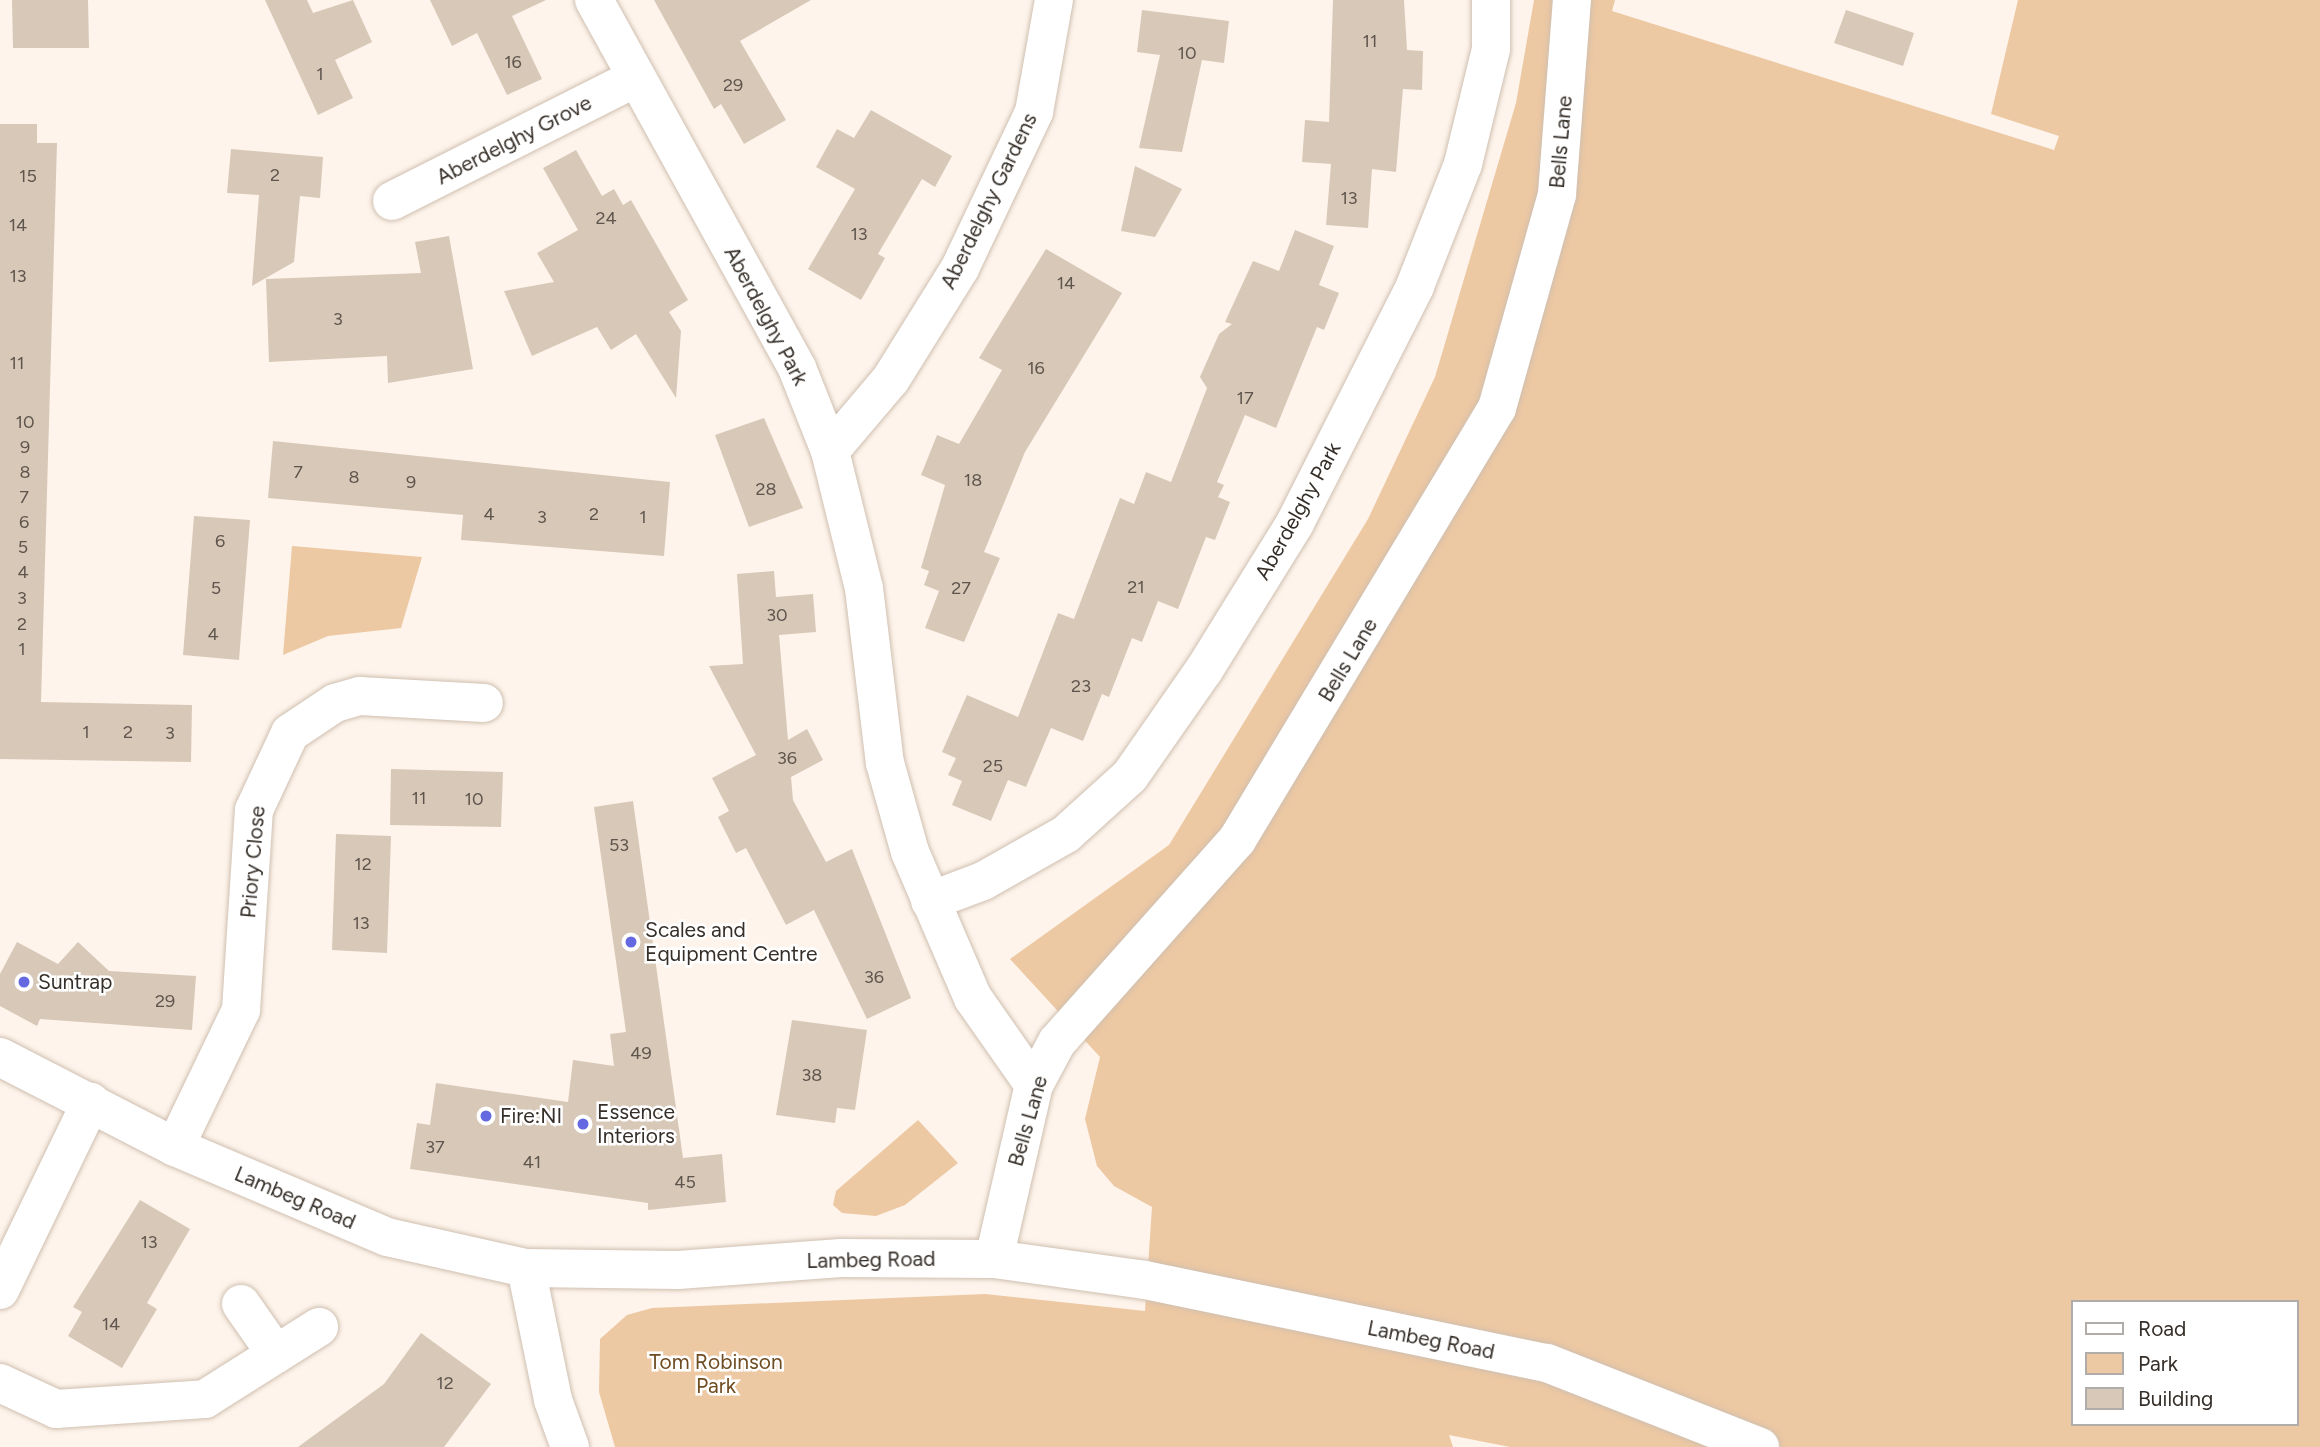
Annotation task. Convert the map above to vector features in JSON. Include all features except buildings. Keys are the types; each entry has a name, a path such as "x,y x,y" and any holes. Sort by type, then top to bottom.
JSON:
{"street":[{"name":"Aberdelghy Park","path":"594,0 797,368 830,451 864,588 885,763 930,901 973,998 1034,1085"},
{"name":"Aberdelghy Gardens","path":"830,451 891,379 960,268 1034,112 1054,0"},
{"name":"Aberdelghy Park","path":"930,901 983,881 1066,834 1130,776 1204,670 1295,523 1415,286 1463,164 1491,49 1492,0"},
{"name":"Bells Lane","path":"994,1259 1034,1085 1057,1042 1237,840 1497,408 1557,194 1572,0"},
{"name":"Aberdelghy Grove","path":"391,201 636,78"},
{"name":"Priory Close","path":"175,1147 241,1010 254,810 290,733 335,703 360,696 484,703"},
{"name":"Lambeg Road","path":"0,1057 175,1147 387,1237 526,1268 678,1270 841,1258 994,1259 1145,1280 1547,1363 1760,1447"},
{"path":"0,1290 91,1102"},
{"path":"526,1268 553,1400 570,1447"},
{"path":"241,1304 276,1354"},
{"path":"0,1383 56,1409 205,1399 320,1327"}],"green space":[{"name":"Tom Robinson Park","path":"1534,0 1615,0 1612,11 2054,150 2059,136 1991,114 2018,0 2320,0 2320,1447 1510,1447 1449,1435 1453,1447 615,1447 599,1392 600,1339 627,1315 652,1308 985,1294 1145,1311 1152,1207 1114,1186 1097,1166 1085,1119 1100,1057 1010,959 1169,845 1368,519 1435,377 1516,103"},
{"path":"292,546 422,557 401,628 328,636 283,655"},
{"path":"918,1120 958,1163 905,1205 876,1216 842,1213 833,1205 836,1191"}],"place":[{"name":"Scales and Equipment Centre","path":"631,942"},
{"name":"Suntrap","path":"24,982"},
{"name":"Fire:NI","path":"486,1116"},
{"name":"Essence Interiors","path":"583,1124"}]}
